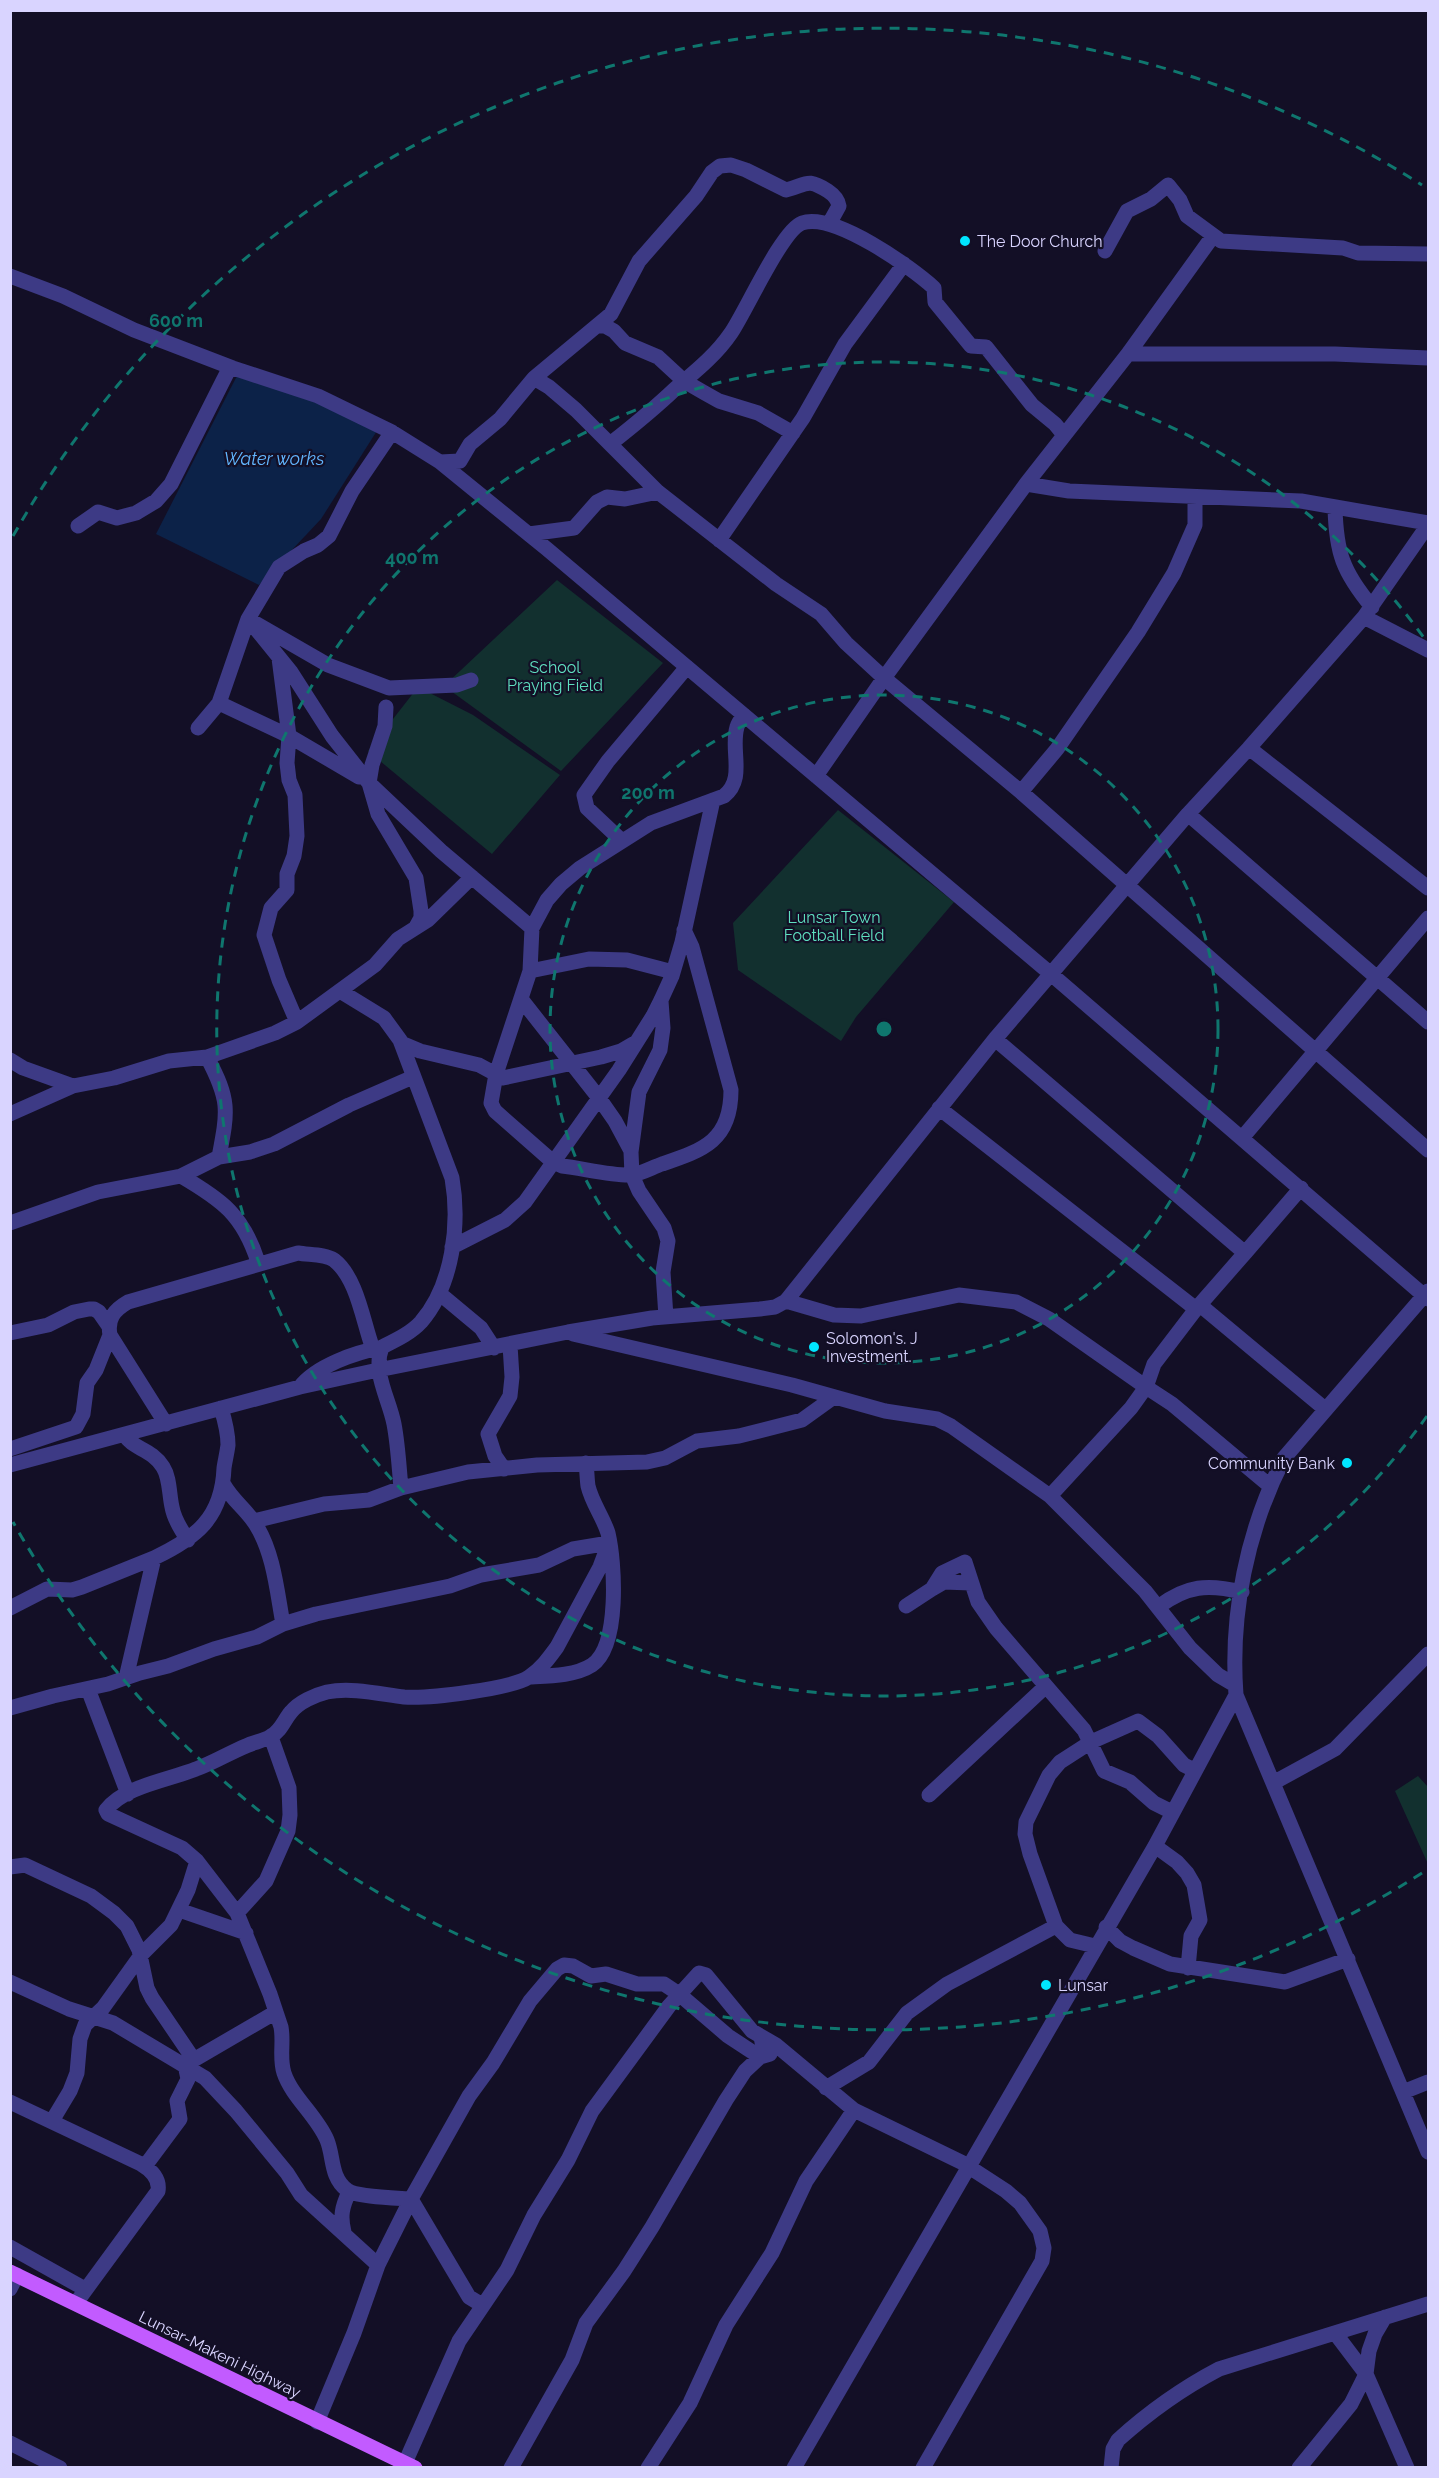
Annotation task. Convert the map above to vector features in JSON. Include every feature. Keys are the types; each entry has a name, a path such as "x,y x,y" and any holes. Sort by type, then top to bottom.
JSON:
{"main road":[{"name":"Lunsar-Makeni Highway","path":"13,2279 76,2303 407,2466"}],"street":[{"path":"440,462 460,461 470,444 514,405 534,378 611,314 639,261 696,196 712,172 720,166 731,165 746,170 786,190 800,184 815,183 833,194 838,201 839,206 829,224"},
{"path":"1105,251 1127,211 1151,198 1168,185 1180,200 1187,216 1221,241 1343,248 1358,253 1428,254"},
{"path":"610,444 710,359 731,333 758,281 795,228 802,223 829,224 841,228 904,264 934,288 935,302 971,346 986,347 1032,405 1055,424 1064,435"},
{"path":"816,776 884,678 1026,484 1128,354 1213,236"},
{"path":"719,540 793,433 845,344 904,264"},
{"path":"10,276 63,296 134,330 231,367 318,396 392,432 440,462 529,534 1051,974 1427,1295 1290,1448 1270,1486 1251,1540 1234,1663 1236,1690 1428,2152"},
{"path":"597,326 605,326 614,331 625,343 658,357 684,381 719,400 758,413 793,433"},
{"path":"1128,354 1335,354 1428,358"},
{"path":"78,526 99,512 117,518 136,513 156,501 171,484 231,367"},
{"path":"534,378 558,395 658,492 776,584 820,614 846,643 884,678 1021,792 1428,1150"},
{"path":"198,728 219,703 248,619 279,567 318,545 329,536 352,491 392,432"},
{"path":"300,1387 311,1374 349,1355 502,1347 568,1332 666,1317 775,1307 786,1301 995,1040 1126,885 1368,612 1428,524 1301,501 1069,491 1026,484"},
{"path":"529,534 574,528 597,502 607,497 625,499 658,492"},
{"path":"1021,792 1057,749 1138,632 1174,573 1195,525 1195,497"},
{"path":"1335,507 1336,535 1347,574 1368,612 1428,650"},
{"path":"248,619 279,657 332,736 369,783 441,851 532,928"},
{"path":"248,619 328,665 389,688 457,685 471,681"},
{"path":"279,657 289,736 288,772 295,795 297,813 294,856 287,874 287,890 271,908 264,936 297,1022"},
{"path":"622,842 587,808 584,795 608,761 687,667"},
{"path":"219,703 289,736 369,783"},
{"path":"386,707 385,726 372,765 369,783 378,814 416,878 421,911 421,918 416,927"},
{"path":"684,930 692,947 700,984 731,1090 731,1105 719,1134 709,1145 698,1152 632,1175 562,1166 553,1162 492,1106 496,1074 530,970 532,928 542,907 561,884 580,868 651,823 723,796 733,786 736,772 737,726 744,715"},
{"path":"1249,748 1428,888"},
{"path":"452,1247 514,1214 525,1202 599,1098 653,1016 673,972 713,800"},
{"path":"1188,814 1428,1022"},
{"path":"10,1114 73,1086 114,1077 169,1060 207,1057 275,1033 297,1022 375,964 398,939 428,920 472,877"},
{"path":"1242,1138 1428,918"},
{"path":"530,970 589,959 627,960 673,972"},
{"path":"10,1465 300,1387 376,1355 420,1323 439,1293 450,1264 454,1189 452,1178 401,1044 384,1018 340,991"},
{"path":"521,999 599,1098 615,1121 631,1152"},
{"path":"661,1000 663,1028 660,1050 639,1092 631,1152 632,1175 639,1191 664,1227 668,1240 663,1272 666,1317"},
{"path":"995,1040 1245,1253"},
{"path":"401,1044 420,1051 479,1065 503,1078 621,1051 635,1042"},
{"path":"207,1057 222,1084 226,1104 219,1157"},
{"path":"10,1060 23,1068 73,1086"},
{"path":"10,1223 98,1192 181,1176 219,1157 250,1152 274,1144 349,1105 413,1077"},
{"path":"939,1108 1198,1307 1325,1409"},
{"path":"181,1176 215,1196 236,1216 250,1238 258,1263"},
{"path":"1050,1496 1131,1408 1146,1387 1154,1364 1198,1307 1301,1188"},
{"path":"10,1449 76,1427 83,1414 87,1383 96,1370 119,1307 128,1302 298,1252 326,1257 334,1261 352,1284 376,1355 394,1421 401,1488"},
{"path":"439,1293 502,1347 512,1377 510,1396 488,1434 495,1456 504,1469"},
{"path":"786,1301 834,1315 861,1316 959,1295 1016,1302 1049,1319 1172,1404 1270,1486"},
{"path":"10,1333 48,1325 74,1312 94,1309 99,1312 166,1424"},
{"path":"568,1332 792,1385 885,1411 937,1419 951,1426 1050,1496 1158,1607 1190,1647 1236,1690"},
{"path":"254,1521 324,1504 369,1500 401,1488 468,1472 586,1463 647,1462 665,1458 697,1441 739,1436 802,1420 834,1397"},
{"path":"10,1608 47,1590 72,1590 154,1558 188,1540 198,1532 217,1505 224,1485 228,1433 221,1408"},
{"path":"125,1435 132,1445 153,1454 163,1467 167,1475 172,1509 179,1528 188,1540"},
{"path":"411,2199 383,2198 349,2192 339,2181 332,2165 327,2139 285,2075 282,2061 284,2039 276,2012 237,1913 197,1861 182,1848 108,1814 107,1808 128,1794 156,1781 197,1769 248,1744 271,1737 284,1724 291,1712 303,1703 326,1692 342,1691 405,1697 480,1690 529,1677 582,1670 602,1657 611,1625 614,1595 607,1532 588,1486 586,1463"},
{"path":"224,1485 230,1496 254,1521 267,1552 283,1624"},
{"path":"10,1708 168,1666 214,1648 257,1637 283,1624 387,1598 450,1586 481,1575 539,1565 573,1550 609,1543"},
{"path":"529,1677 549,1659 600,1567 609,1543"},
{"path":"126,1678 154,1558"},
{"path":"906,1606 944,1582 971,1583 978,1602 996,1628 1084,1730 1104,1771 1131,1782 1154,1803 1172,1812"},
{"path":"1158,1607 1178,1594 1193,1588 1216,1586 1242,1592"},
{"path":"10,1594 28,1599"},
{"path":"1273,1783 1311,1765 1335,1749 1428,1654"},
{"path":"929,1795 1047,1686"},
{"path":"88,1689 128,1794"},
{"path":"794,2468 1155,1846 1236,1690"},
{"path":"1095,1946 1070,1940 1056,1926 1030,1854 1025,1834 1026,1822 1049,1775 1060,1762 1091,1742 1138,1720 1158,1736 1184,1765 1194,1770"},
{"path":"237,1913 266,1881 288,1831 289,1788 271,1737"},
{"path":"1155,1846 1177,1862 1194,1885 1200,1920 1191,1936 1188,1968"},
{"path":"52,2121 70,2091 77,2073 80,2039 85,2025 104,2008 141,1955 171,1925 197,1861"},
{"path":"10,1867 25,1865 91,1896 127,1926 141,1955 147,1988 189,2062 236,2111 287,2173 301,2195 378,2265"},
{"path":"179,1910 246,1933"},
{"path":"826,2088 869,2062 907,2013 947,1984 1056,1926"},
{"path":"1106,1927 1120,1941 1149,1957 1188,1968 1286,1982 1348,1959"},
{"path":"317,2422 354,2333 378,2265 411,2199 469,2096 493,2063 530,2001 556,1969 564,1965 573,1966 591,1976 606,1974 637,1984 664,1984 728,2036 760,2057 784,2052"},
{"path":"407,2466 459,2341 507,2270 534,2215 568,2160 592,2111 679,1994 699,1973 706,1975 744,2022 854,2110 969,2166 1006,2190 1032,2217 1040,2231 1044,2248 1042,2261 923,2468"},
{"path":"10,1982 69,2009 122,2028 189,2062"},
{"path":"189,2062 276,2012"},
{"path":"511,2468 572,2360 586,2323 630,2262 726,2100 760,2057 763,2047 761,2037"},
{"path":"145,2166 180,2119 176,2105 188,2079 189,2062"},
{"path":"1403,2092 1428,2082"},
{"path":"10,2102 145,2166 157,2180 158,2191 76,2303"},
{"path":"648,2468 690,2403 726,2325 772,2253 806,2181 854,2110"},
{"path":"344,2232 340,2218 342,2206 349,2192"},
{"path":"411,2199 469,2297 482,2305"},
{"path":"10,2247 85,2289"},
{"path":"1111,2468 1113,2449 1118,2440 1165,2400 1193,2382 1219,2369 1428,2304"},
{"path":"1299,2468 1351,2404 1366,2374 1369,2352 1384,2317"},
{"path":"1335,2333 1366,2374 1407,2468"},
{"path":"10,2443 60,2468"}],"green space":[{"name":"School Praying Field","path":"557,580 663,663 561,771 444,686"},
{"path":"418,687 473,715 560,775 492,854 368,751"},
{"name":"Lunsar Town Football Field","path":"838,810 954,902 856,1017 841,1041 738,970 733,923"},
{"path":"1418,1776 1428,1787 1428,1864 1395,1791"}],"water":[{"name":"Water works","path":"240,370 380,426 321,519 259,585 156,534"}],"place":[{"name":"The Door Church","path":"965,241"},
{"name":"Solomon's. J Investment.","path":"814,1347"},
{"name":"Community Bank","path":"1347,1463"},
{"name":"Lunsar","path":"1046,1985"}]}
